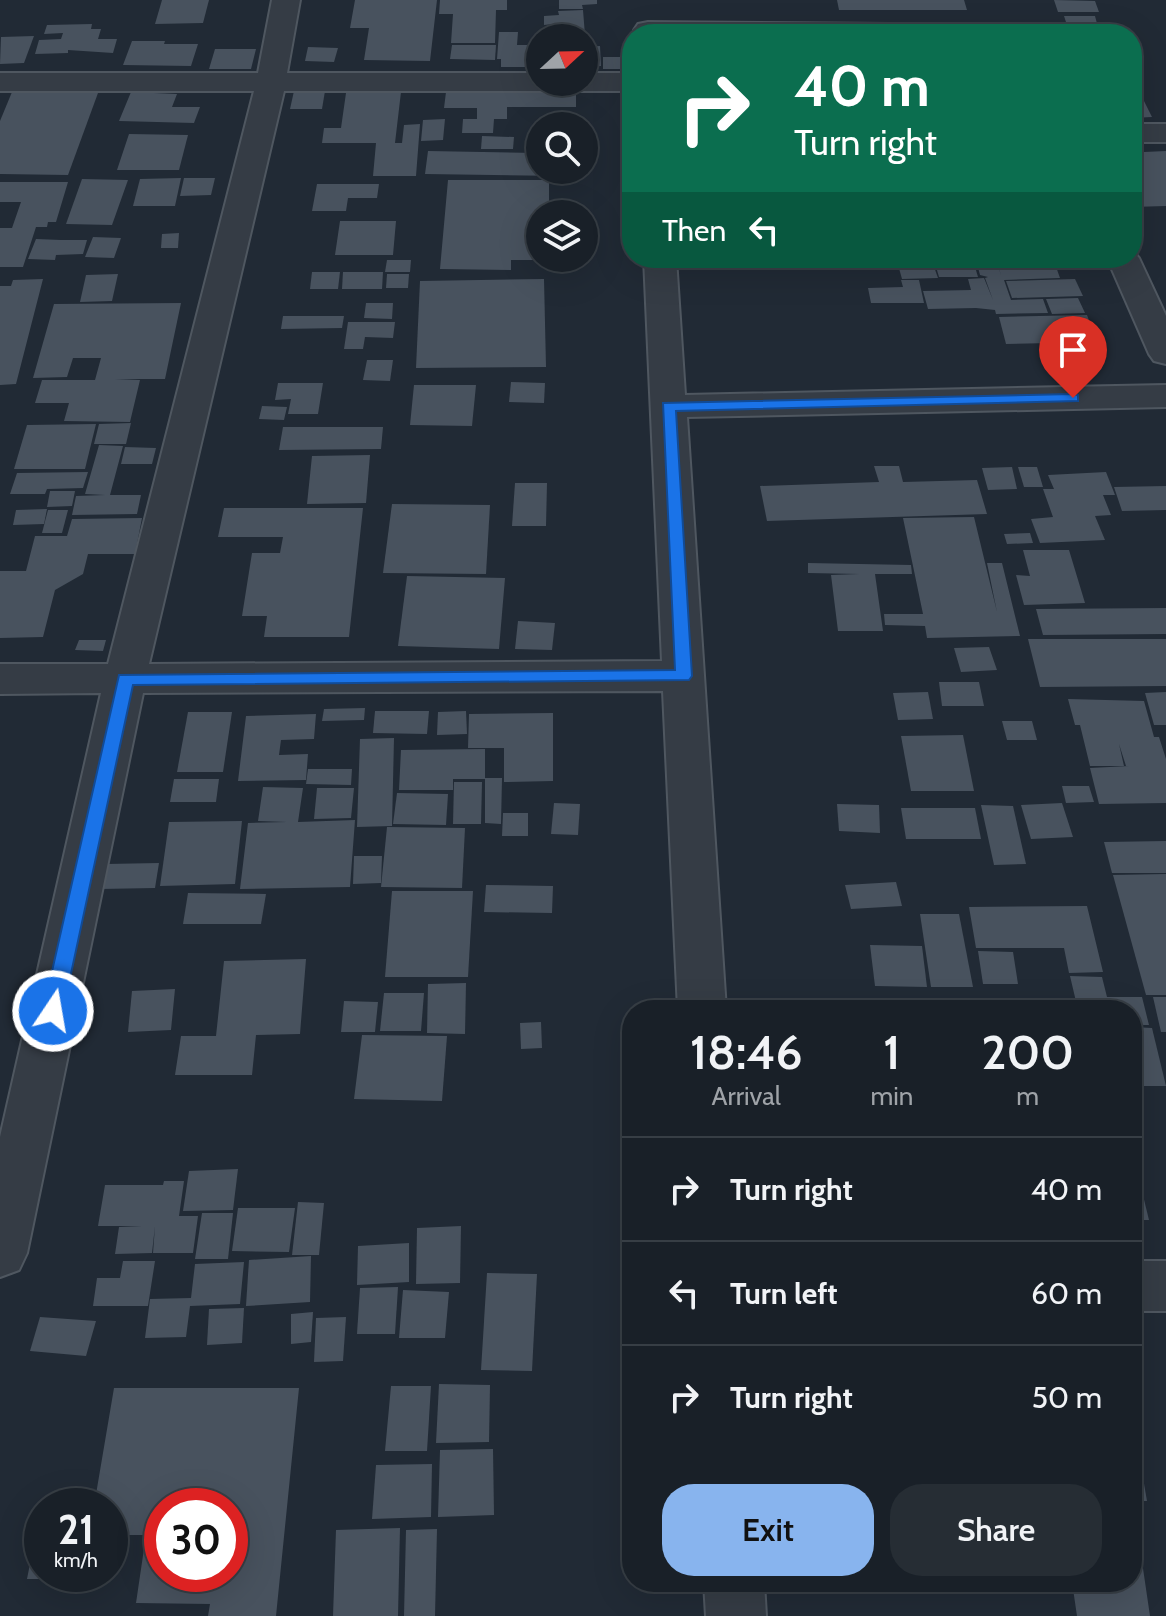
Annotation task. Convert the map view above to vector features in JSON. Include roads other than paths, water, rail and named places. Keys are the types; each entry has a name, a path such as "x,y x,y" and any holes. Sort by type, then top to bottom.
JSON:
{"street":[{"path":"0,1253 125,679 271,83 286,0"},
{"path":"646,0 648,24"},
{"path":"0,82 622,82"},
{"path":"1142,133 1166,133"},
{"path":"661,268 701,1000"},
{"path":"1127,268 1166,354"},
{"path":"668,406 1166,396"},
{"path":"0,679 683,676"},
{"path":"1142,1286 1166,1286"},
{"path":"735,1592 736,1616"}]}
